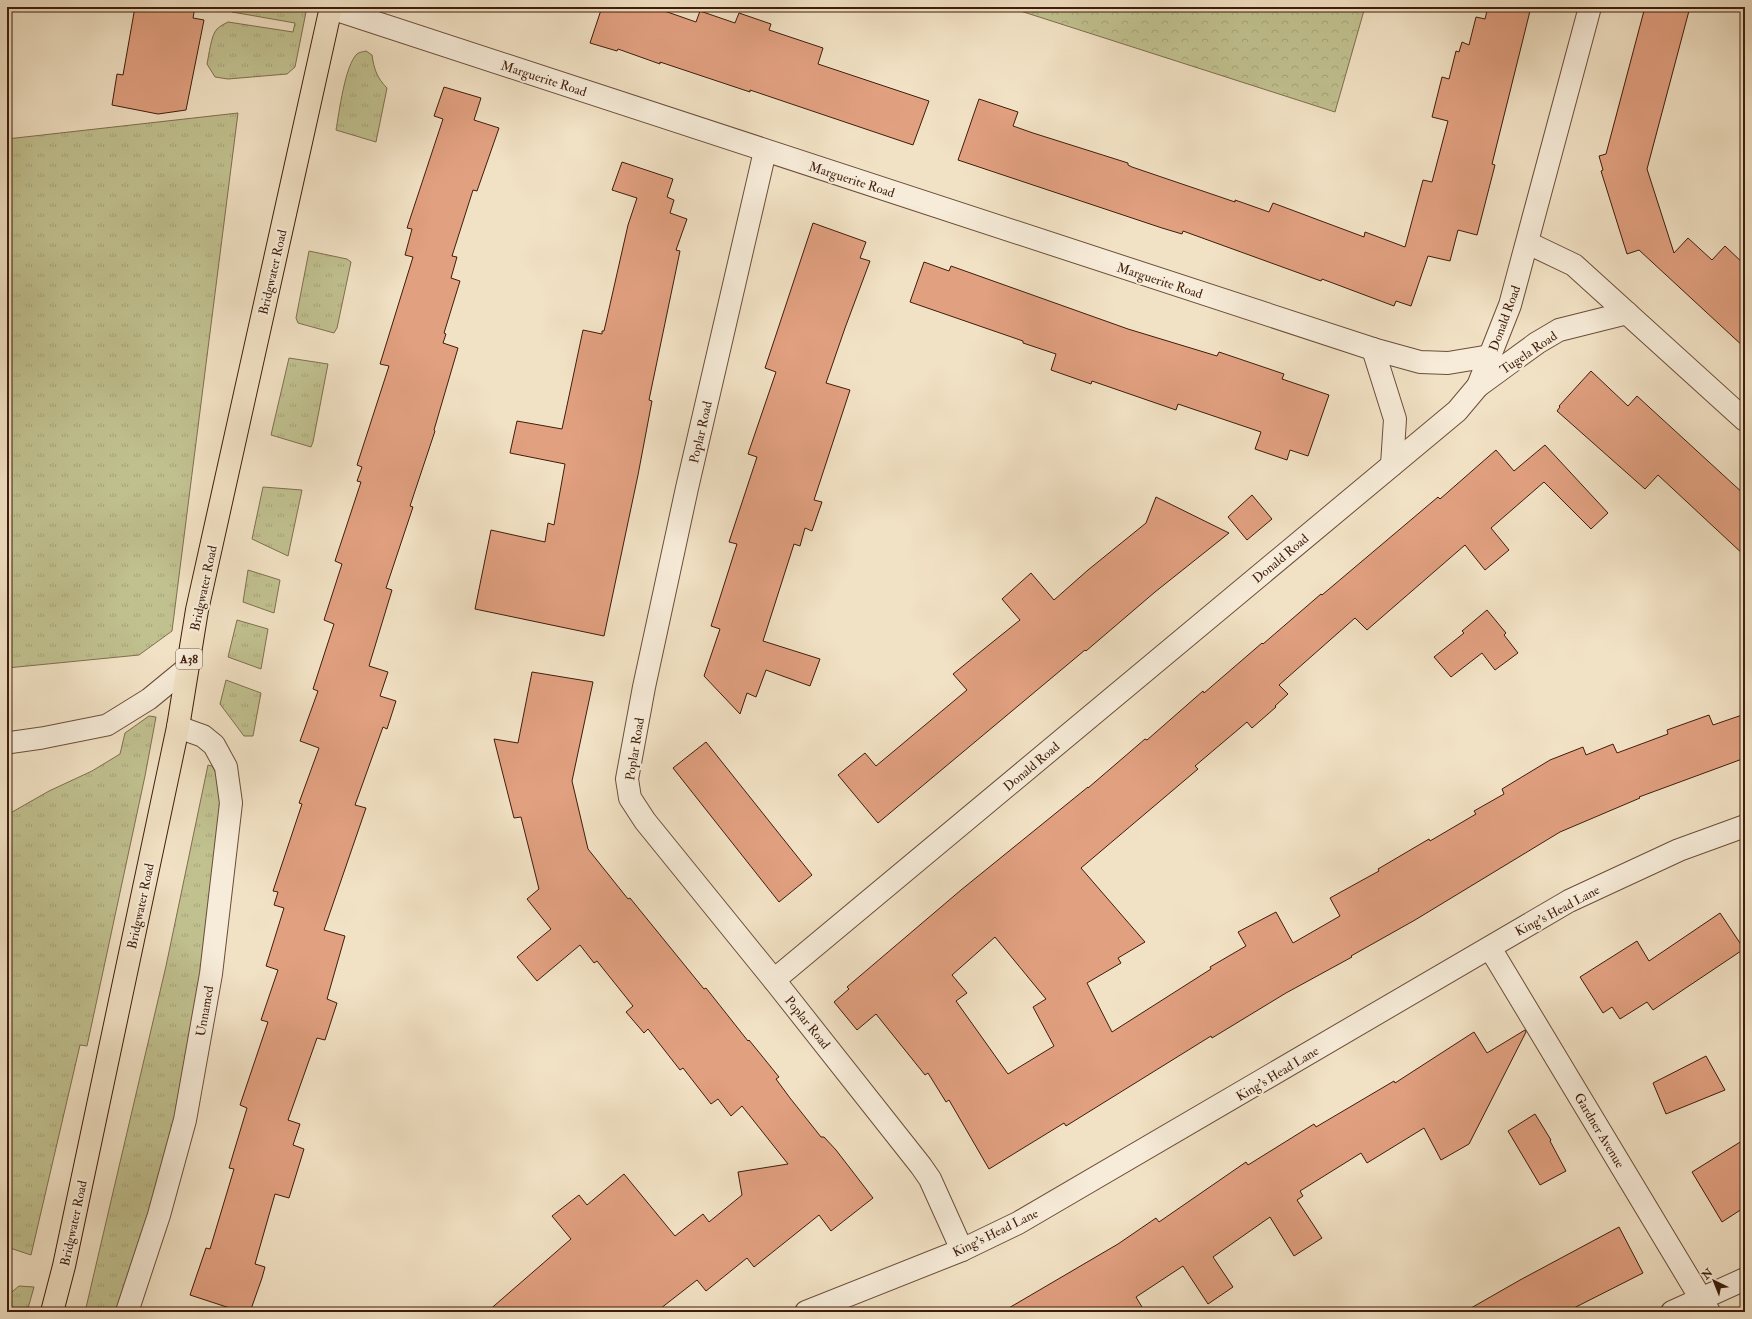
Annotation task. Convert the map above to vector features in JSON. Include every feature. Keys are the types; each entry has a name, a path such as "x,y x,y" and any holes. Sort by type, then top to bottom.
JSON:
{"highway":[{"name":"Bridgwater Road","path":"52,1312 64,1266 178,727 198,610 331,8"}],"street":[{"name":"Donald Road","path":"774,980 1457,411 1478,386 1510,305 1528,243 1590,7"},
{"name":"Marguerite Road","path":"331,8 764,151 1373,349 1420,362 1448,363 1490,356"},
{"name":"Poplar Road","path":"764,151 685,496 644,687 627,780 630,798 645,821 774,980 921,1166 930,1179 962,1250"},
{"path":"1528,243 1574,265 1745,420"},
{"name":"Tugela Road","path":"1478,386 1537,343 1560,330 1627,313"},
{"path":"1373,349 1395,419 1392,465"},
{"name":"Unnamed","path":"127,1312 159,1215 185,1120 211,974 231,803 226,767 214,745 203,736 178,727"},
{"name":"King's Head Lane","path":"806,1312 962,1250 1018,1223 1569,901 1679,850 1745,826"},
{"name":"Gardner Avenue","path":"1490,948 1705,1306"},
{"path":"1672,1312 1687,1304 1705,1306 1745,1279"}],"lane":[{"path":"7,743 42,738 107,725 149,699 188,667"}],"green space":[{"path":"228,7 307,7 295,67 287,74 228,79 215,77 207,64 213,36 217,29 221,26 228,22 293,32 295,23 232,12"},
{"path":"1008,7 1365,7 1335,112"},
{"path":"366,51 372,55 376,73 387,88 376,142 336,130 343,90 349,68 357,54"},
{"path":"238,113 172,631 139,655 7,668 7,139"},
{"path":"309,251 347,259 351,262 337,328 334,333 298,323 296,318"},
{"path":"289,358 328,364 311,447 271,435"},
{"path":"263,487 302,490 288,556 252,539"},
{"path":"248,570 280,580 274,613 243,602"},
{"path":"237,620 268,629 261,669 228,657"},
{"path":"226,680 261,693 253,736 244,736 220,704"},
{"path":"149,716 156,717 145,776 87,1046 80,1045 31,1255 7,1247 7,815 49,791 92,771 120,754 125,733"},
{"path":"208,765 212,766 217,776 221,786 224,804 220,845 177,1123 119,1312 85,1312 166,966"},
{"path":"19,1286 34,1287 27,1312 8,1312 7,1296"}],"building":[{"path":"135,7 195,7 193,18 204,20 186,110 158,114 112,105 117,74 123,75"},
{"path":"602,7 653,7 696,22 700,11 735,23 739,13 771,24 769,30 823,48 818,64 929,101 913,145 750,90 750,92 660,62 660,64 618,49 617,51 590,43"},
{"path":"1488,7 1531,7 1492,164 1495,165 1477,235 1458,230 1450,261 1428,256 1411,306 1396,301 1394,306 1322,279 1321,281 1183,231 1182,234 1162,228 958,160 979,99 1018,112 1013,126 1033,133 1128,163 1128,165 1132,167 1235,202 1235,200 1269,212 1273,203 1364,237 1365,232 1405,247 1423,180 1432,182 1448,121 1432,117 1442,77 1449,79 1456,51 1459,52 1462,42 1469,45 1476,17 1485,19"},
{"path":"1645,7 1690,7 1647,169 1674,253 1688,238 1712,260 1725,246 1745,265 1745,348 1639,250 1627,254 1601,171 1603,170 1599,156 1606,154"},
{"path":"444,87 481,98 474,120 499,128 477,191 473,190 452,256 457,257 451,278 460,281 444,333 446,334 443,343 458,348 434,430 435,431 410,506 413,507 386,588 392,590 369,666 388,672 380,696 396,701 387,729 383,727 355,805 366,808 324,930 345,936 327,999 337,1003 325,1040 317,1038 288,1120 300,1124 293,1145 304,1149 289,1198 275,1194 255,1264 265,1267 262,1278 250,1312 242,1312 190,1295 206,1248 210,1249 234,1169 229,1168 247,1108 240,1105 268,1022 261,1020 278,970 266,966 284,908 274,905 278,892 273,891 302,804 299,803 319,748 300,741 318,691 313,689 334,624 324,620 342,564 335,561 361,482 357,481 362,467 357,465 389,366 380,364 413,257 405,255 412,229 407,228 443,119 434,116"},
{"path":"622,162 673,179 667,197 674,200 670,213 687,219 676,250 680,251 649,400 652,401 638,475 604,636 475,609 491,530 545,542 548,523 554,525 565,464 510,453 517,421 562,429 583,330 602,334 602,331 604,331 628,225 637,198 612,190"},
{"path":"813,223 866,242 860,258 870,261 826,383 850,390 814,500 822,502 812,531 805,528 800,546 794,544 763,641 820,659 810,686 766,670 756,697 747,693 740,714 704,676 720,629 711,626 737,544 729,542 757,457 748,454 776,372 765,368"},
{"path":"924,262 949,271 951,266 1128,329 1217,356 1219,352 1284,374 1282,379 1329,395 1308,456 1290,450 1287,460 1255,449 1261,432 1178,404 1176,410 1092,381 1091,384 1051,370 1056,354 910,302"},
{"path":"1591,371 1628,406 1637,396 1745,495 1745,556 1658,475 1645,489 1557,411 1560,407 1559,406"},
{"path":"1545,445 1608,513 1591,529 1544,482 1491,528 1509,550 1485,570 1465,545 1367,630 1355,618 1279,685 1288,694 1275,706 1276,707 1252,728 1247,722 1195,766 1198,769 1081,868 1145,942 1118,958 1121,963 1087,983 1112,1032 1211,969 1210,967 1246,946 1238,932 1276,912 1293,943 1340,916 1330,898 1379,871 1378,869 1429,839 1430,841 1476,814 1474,811 1504,794 1502,789 1550,760 1583,747 1586,755 1613,744 1617,753 1668,734 1667,730 1709,715 1713,725 1745,714 1745,758 1639,797 1640,798 1560,832 1415,920 1351,956 1352,957 1286,993 1212,1038 1211,1036 1066,1126 1064,1123 989,1169 949,1100 946,1102 928,1073 925,1075 876,1014 857,1030 834,1002 849,989 847,987 961,890 1088,788 1145,739 1147,740 1203,691 1204,693 1438,497 1440,499 1496,450 1514,471","holes":["995,937 1046,999 1033,1007 1054,1046 1008,1074 956,1001 967,993 952,975"]},
{"path":"1252,495 1272,519 1247,540 1228,517"},
{"path":"1156,497 1229,533 1155,592 878,823 838,775 865,753 876,766 967,690 953,674 1020,620 1002,599 1031,573 1054,600 1146,523"},
{"path":"1487,610 1506,633 1504,635 1518,653 1495,670 1482,653 1451,677 1434,657 1464,633 1462,631"},
{"path":"532,672 593,682 572,781 588,849 628,899 630,898 704,989 706,988 748,1041 749,1040 779,1077 776,1079 790,1098 821,1137 824,1137 836,1150 873,1198 831,1231 819,1215 754,1267 747,1258 706,1291 697,1280 656,1312 487,1312 571,1239 552,1216 579,1195 587,1205 624,1174 675,1236 703,1214 709,1222 742,1195 738,1172 788,1164 742,1106 731,1116 718,1099 711,1104 683,1068 680,1070 648,1029 644,1033 626,1012 633,1006 597,961 594,963 580,945 537,981 517,957 551,929 527,899 539,889 521,817 514,818 494,739 518,743"},
{"path":"706,742 812,875 779,902 673,768"},
{"path":"1720,913 1744,949 1653,1010 1647,1002 1620,1019 1612,1007 1603,1013 1580,977 1637,941 1649,961"},
{"path":"1525,1030 1526,1032 1469,1144 1441,1160 1424,1128 1367,1163 1361,1153 1300,1191 1303,1196 1297,1200 1322,1238 1294,1256 1270,1217 1213,1257 1233,1287 1208,1304 1183,1266 1136,1297 1145,1312 1002,1312 1118,1244 1156,1218 1159,1222 1246,1162 1248,1165 1314,1124 1316,1127 1394,1081 1395,1083 1474,1032 1487,1053"},
{"path":"1706,1056 1725,1090 1666,1114 1653,1083"},
{"path":"1535,1114 1551,1140 1550,1141 1566,1171 1540,1185 1508,1131"},
{"path":"1745,1139 1745,1207 1722,1222 1692,1172"},
{"path":"1619,1227 1643,1273 1566,1312 1464,1312 1520,1280"}]}
